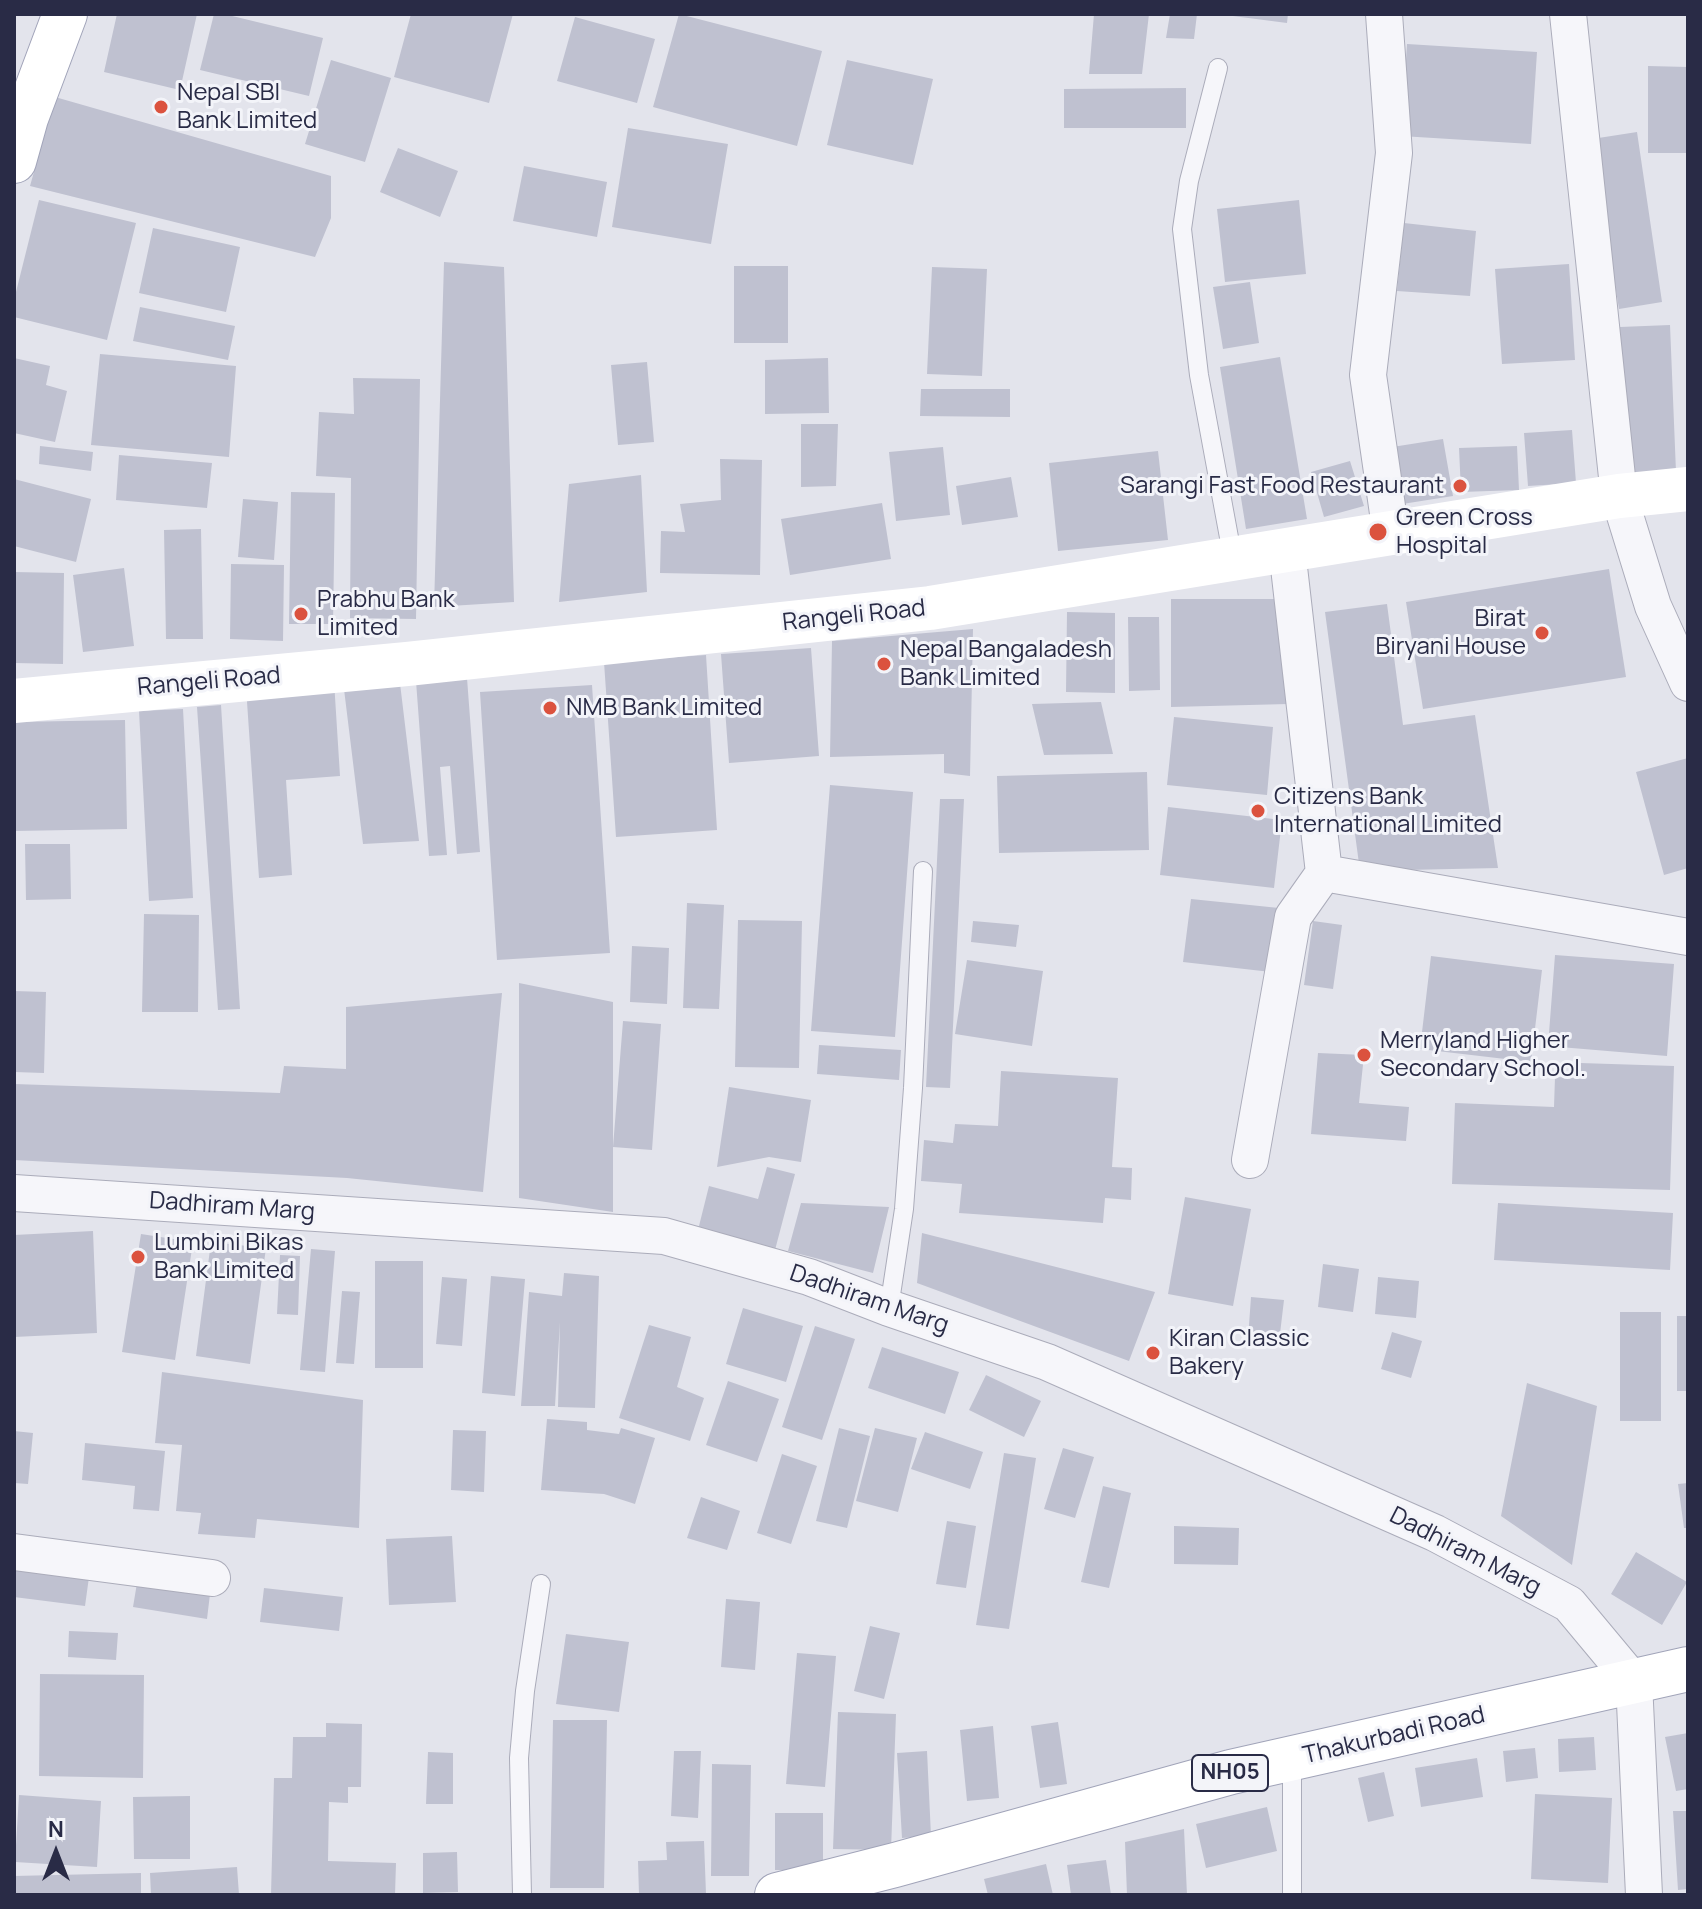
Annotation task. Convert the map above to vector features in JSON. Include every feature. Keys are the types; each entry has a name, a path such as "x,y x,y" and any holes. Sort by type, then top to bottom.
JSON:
{"main road":[{"path":"14,161 26,118 65,14"},
{"name":"Rangeli Road","path":"14,701 407,664 930,608 1619,496 1688,489"},
{"name":"Thakurbadi Road","path":"777,1895 1231,1772 1688,1669"}],"street":[{"path":"1384,14 1394,153 1368,375 1391,534"},
{"path":"1568,14 1619,496 1653,606 1688,683"},
{"path":"1250,1160 1293,917 1324,873 1287,550"},
{"path":"1324,873 1688,937"},
{"name":"Dadhiram Marg","path":"14,1193 664,1236 809,1277 1047,1362 1435,1533 1569,1604 1634,1682"},
{"path":"14,1552 212,1578"},
{"path":"1634,1682 1644,1895"}],"lane":[{"path":"1218,68 1189,181 1182,229 1199,375 1233,559"},
{"path":"889,1308 904,1209 923,871"},
{"path":"522,1895 519,1758 525,1691 541,1584"},
{"path":"1292,1759 1292,1895"}],"building":[{"path":"117,14 197,14 180,90 104,72"},
{"path":"214,14 323,38 309,96 200,70"},
{"path":"411,14 513,14 489,103 394,77"},
{"path":"679,14 822,51 797,146 653,107"},
{"path":"1094,14 1149,14 1142,74 1089,74"},
{"path":"1170,14 1197,14 1194,39 1166,38"},
{"path":"1234,14 1288,14 1287,23"},
{"path":"575,17 655,39 637,103 557,81"},
{"path":"1407,44 1537,52 1531,144 1401,136"},
{"path":"331,60 391,78 365,162 305,144"},
{"path":"847,60 933,79 913,165 827,145"},
{"path":"1648,66 1688,67 1688,153 1648,153"},
{"path":"1186,88 1186,128 1064,128 1064,89"},
{"path":"55,97 331,176 331,218 315,257 30,186"},
{"path":"628,128 728,144 711,244 612,227"},
{"path":"1637,132 1662,302 1619,309 1592,139"},
{"path":"398,148 458,171 440,217 380,192"},
{"path":"524,166 607,182 597,237 513,221"},
{"path":"39,200 136,223 107,340 14,317 14,300"},
{"path":"1299,200 1306,274 1225,282 1217,209"},
{"path":"1404,223 1476,231 1470,296 1397,291"},
{"path":"153,228 240,247 226,312 139,293"},
{"path":"444,262 504,267 514,602 434,607"},
{"path":"1569,264 1575,360 1502,364 1495,269"},
{"path":"734,266 788,266 788,343 734,343"},
{"path":"932,267 987,269 982,376 927,374"},
{"path":"1250,282 1259,343 1223,349 1213,287"},
{"path":"140,307 235,326 228,360 133,341"},
{"path":"1670,325 1676,472 1625,474 1620,327"},
{"path":"100,354 236,366 229,457 91,445"},
{"path":"1280,357 1307,519 1246,529 1220,367"},
{"path":"14,358 50,366 46,385 67,391 55,442 14,433"},
{"path":"828,358 829,413 765,414 765,360"},
{"path":"647,362 654,442 618,445 611,365"},
{"path":"353,378 420,379 416,619 350,618 351,478 316,476 319,412 354,414"},
{"path":"921,389 1010,389 1010,417 920,416"},
{"path":"801,424 838,424 836,486 801,487"},
{"path":"1572,430 1576,483 1528,486 1524,433"},
{"path":"1443,439 1453,496 1396,505 1386,448"},
{"path":"40,446 93,452 91,471 39,464"},
{"path":"1517,446 1519,490 1461,492 1459,448"},
{"path":"943,447 950,515 896,521 889,452"},
{"path":"1158,451 1168,540 1058,551 1049,463"},
{"path":"119,455 212,463 207,508 116,500"},
{"path":"720,459 762,460 760,575 660,573 661,531 685,532 680,504 721,500"},
{"path":"1350,461 1364,506 1324,517 1311,472"},
{"path":"641,475 647,592 559,602 569,484"},
{"path":"1011,477 1018,517 962,525 956,486"},
{"path":"14,479 91,499 76,562 14,546"},
{"path":"291,492 335,493 333,624 289,624"},
{"path":"243,499 278,502 274,560 238,557"},
{"path":"882,503 891,559 790,575 781,519"},
{"path":"201,529 203,639 166,639 164,530"},
{"path":"231,564 284,565 283,641 230,639"},
{"path":"124,568 134,646 83,652 73,575"},
{"path":"1609,569 1626,677 1423,709 1406,602"},
{"path":"14,572 64,573 63,664 14,663"},
{"path":"1171,599 1287,599 1288,704 1171,707"},
{"path":"1387,604 1403,725 1475,715 1498,868 1360,871 1325,612"},
{"path":"1067,612 1115,613 1115,693 1066,692"},
{"path":"1128,617 1159,617 1160,690 1129,691"},
{"path":"973,629 970,776 944,773 944,754 830,757 832,641"},
{"path":"811,648 819,756 729,763 721,654"},
{"path":"706,655 717,830 616,837 604,662"},
{"path":"399,675 419,841 363,844 343,681"},
{"path":"467,678 480,852 457,854 450,766 440,767 447,855 429,856 416,681"},
{"path":"334,681 340,776 286,780 292,875 259,878 246,687"},
{"path":"592,685 610,953 497,960 480,692"},
{"path":"1101,702 1113,754 1044,755 1032,704"},
{"path":"221,705 240,1009 218,1010 197,707"},
{"path":"183,709 193,898 149,901 139,711"},
{"path":"1174,717 1273,727 1267,795 1167,785"},
{"path":"125,720 127,829 14,831 14,722"},
{"path":"1688,758 1688,868 1664,875 1636,772"},
{"path":"1147,772 1149,850 999,853 997,776"},
{"path":"830,785 913,792 895,1037 811,1031"},
{"path":"940,799 964,799 950,1088 926,1087"},
{"path":"1168,807 1282,820 1274,888 1160,875"},
{"path":"25,844 70,844 71,899 26,900"},
{"path":"1191,899 1279,908 1271,972 1183,962"},
{"path":"687,903 724,905 719,1009 683,1008"},
{"path":"144,914 199,915 198,1012 142,1012"},
{"path":"738,920 802,921 799,1068 735,1067"},
{"path":"973,921 1019,925 1016,947 971,942"},
{"path":"1313,921 1342,925 1333,989 1304,985"},
{"path":"632,946 669,948 667,1004 630,1002"},
{"path":"1555,955 1674,964 1667,1056 1548,1046"},
{"path":"1431,956 1542,970 1531,1062 1420,1049"},
{"path":"967,960 1043,971 1032,1046 955,1034"},
{"path":"519,983 613,1002 613,1212 519,1198"},
{"path":"14,991 46,992 44,1073 14,1072"},
{"path":"502,993 483,1192 347,1178 14,1160 14,1084 280,1093 284,1066 346,1069 346,1007"},
{"path":"623,1021 661,1024 652,1150 613,1147"},
{"path":"819,1045 901,1050 899,1080 817,1074"},
{"path":"1318,1053 1364,1055 1359,1103 1409,1107 1406,1141 1311,1134"},
{"path":"1580,1063 1674,1066 1670,1190 1452,1184 1455,1103 1554,1107 1555,1077 1580,1078"},
{"path":"1001,1071 1118,1078 1112,1167 1132,1168 1131,1200 1105,1198 1103,1223 959,1213 962,1184 921,1181 924,1140 953,1143 955,1124 998,1126"},
{"path":"729,1087 811,1100 801,1162 769,1157 717,1167"},
{"path":"767,1167 795,1174 775,1250 698,1230 709,1186 758,1199"},
{"path":"1185,1197 1251,1209 1233,1306 1168,1294"},
{"path":"801,1203 889,1207 873,1273 788,1251"},
{"path":"1498,1203 1673,1213 1670,1270 1494,1260"},
{"path":"93,1231 97,1333 14,1337 14,1235"},
{"path":"922,1233 1155,1292 1129,1361 917,1283"},
{"path":"141,1234 193,1242 175,1360 122,1352"},
{"path":"211,1242 266,1248 250,1364 196,1356"},
{"path":"311,1249 335,1251 325,1372 300,1370"},
{"path":"280,1255 300,1256 298,1315 277,1314"},
{"path":"375,1261 423,1261 423,1368 375,1368"},
{"path":"1323,1264 1359,1269 1353,1312 1318,1307"},
{"path":"564,1273 599,1276 595,1408 558,1407 560,1322 555,1406 521,1406 529,1292 562,1296"},
{"path":"491,1276 525,1279 515,1396 482,1393"},
{"path":"442,1277 467,1279 462,1346 436,1344"},
{"path":"1378,1277 1419,1281 1416,1318 1375,1314"},
{"path":"342,1291 360,1292 354,1364 336,1363"},
{"path":"1251,1297 1284,1300 1279,1342 1248,1339"},
{"path":"743,1308 803,1326 786,1382 726,1364"},
{"path":"1620,1312 1661,1312 1661,1421 1620,1421"},
{"path":"1677,1316 1688,1316 1688,1391 1677,1391"},
{"path":"649,1325 691,1337 677,1387 704,1398 690,1441 619,1418"},
{"path":"815,1326 855,1339 822,1440 782,1427"},
{"path":"1392,1332 1422,1341 1411,1378 1381,1369"},
{"path":"882,1347 959,1372 945,1414 868,1388"},
{"path":"162,1372 363,1400 359,1528 257,1519 255,1538 198,1534 201,1513 176,1511 182,1445 155,1443"},
{"path":"986,1375 1041,1401 1024,1437 969,1410"},
{"path":"728,1381 779,1399 757,1462 706,1445"},
{"path":"1527,1383 1597,1406 1572,1565 1501,1516"},
{"path":"547,1419 587,1422 587,1430 619,1434 621,1428 655,1438 635,1504 604,1494 541,1490"},
{"path":"839,1428 870,1436 847,1528 816,1521"},
{"path":"875,1428 917,1438 898,1512 856,1501"},
{"path":"453,1430 486,1431 484,1492 451,1490"},
{"path":"14,1431 33,1433 28,1484 14,1483"},
{"path":"925,1432 983,1452 970,1489 911,1469"},
{"path":"85,1443 165,1451 159,1511 133,1509 135,1486 82,1480"},
{"path":"1063,1448 1094,1457 1075,1518 1044,1509"},
{"path":"1004,1453 1036,1458 1009,1629 976,1625"},
{"path":"782,1454 817,1466 791,1544 757,1533"},
{"path":"1688,1483 1688,1528 1684,1528 1678,1484"},
{"path":"1103,1486 1131,1493 1109,1588 1081,1582"},
{"path":"701,1497 740,1511 727,1550 687,1538"},
{"path":"947,1521 976,1526 966,1588 936,1584"},
{"path":"1174,1526 1239,1528 1238,1565 1174,1564"},
{"path":"452,1536 456,1602 389,1605 386,1539"},
{"path":"1636,1552 1687,1582 1662,1625 1611,1594"},
{"path":"14,1568 89,1577 85,1606 14,1597"},
{"path":"137,1583 210,1594 207,1619 133,1607"},
{"path":"264,1588 343,1597 339,1631 260,1622"},
{"path":"726,1599 760,1602 755,1670 721,1667"},
{"path":"870,1626 900,1633 884,1699 854,1691"},
{"path":"69,1631 118,1633 116,1660 68,1657"},
{"path":"566,1634 629,1642 619,1712 556,1704"},
{"path":"797,1653 836,1656 825,1787 786,1784"},
{"path":"40,1674 144,1675 143,1778 39,1776"},
{"path":"838,1712 896,1714 891,1850 833,1849"},
{"path":"553,1720 607,1720 604,1888 550,1888"},
{"path":"1058,1722 1067,1784 1040,1788 1031,1726"},
{"path":"326,1723 362,1724 361,1787 348,1787 348,1803 329,1802 328,1861 396,1863 395,1895 271,1895 274,1778 292,1778 293,1737 326,1737"},
{"path":"993,1726 999,1798 967,1801 960,1730"},
{"path":"1688,1733 1688,1789 1676,1791 1665,1737"},
{"path":"1594,1737 1596,1770 1559,1772 1558,1739"},
{"path":"1535,1748 1538,1778 1506,1782 1503,1751"},
{"path":"674,1751 701,1751 698,1818 671,1816"},
{"path":"927,1751 931,1836 902,1838 897,1753"},
{"path":"428,1752 453,1753 453,1804 426,1804"},
{"path":"1477,1758 1483,1797 1421,1807 1415,1768"},
{"path":"712,1764 751,1765 749,1876 711,1876"},
{"path":"1384,1772 1394,1816 1368,1822 1358,1778"},
{"path":"1535,1794 1612,1798 1608,1883 1531,1879"},
{"path":"19,1795 101,1801 97,1867 15,1862"},
{"path":"190,1796 190,1859 134,1859 133,1797"},
{"path":"1267,1807 1277,1851 1206,1868 1196,1824"},
{"path":"1673,1811 1688,1811 1688,1889 1678,1890"},
{"path":"775,1813 823,1813 823,1870 775,1870"},
{"path":"1184,1829 1187,1895 1127,1895 1125,1842"},
{"path":"704,1841 706,1894 639,1895 638,1861 667,1860 666,1842"},
{"path":"457,1852 458,1892 423,1893 423,1853"},
{"path":"1106,1860 1111,1895 1071,1895 1067,1865"},
{"path":"1046,1864 1053,1895 988,1895 984,1879"},
{"path":"237,1867 239,1895 151,1895 150,1873"},
{"path":"141,1873 141,1895 14,1895 14,1876"}],"place":[{"name":"Nepal SBI Bank Limited","path":"161,107"},
{"name":"Sarangi Fast Food Restaurant","path":"1460,486"},
{"name":"Green Cross Hospital","path":"1378,532"},
{"name":"Prabhu Bank Limited","path":"301,614"},
{"name":"Birat Biryani House","path":"1542,633"},
{"name":"Nepal Bangaladesh Bank Limited","path":"884,664"},
{"name":"NMB Bank Limited","path":"550,708"},
{"name":"Citizens Bank International Limited","path":"1258,811"},
{"name":"Merryland Higher Secondary School.","path":"1364,1055"},
{"name":"Lumbini Bikas Bank Limited","path":"138,1257"},
{"name":"Kiran Classic Bakery","path":"1153,1353"}]}
